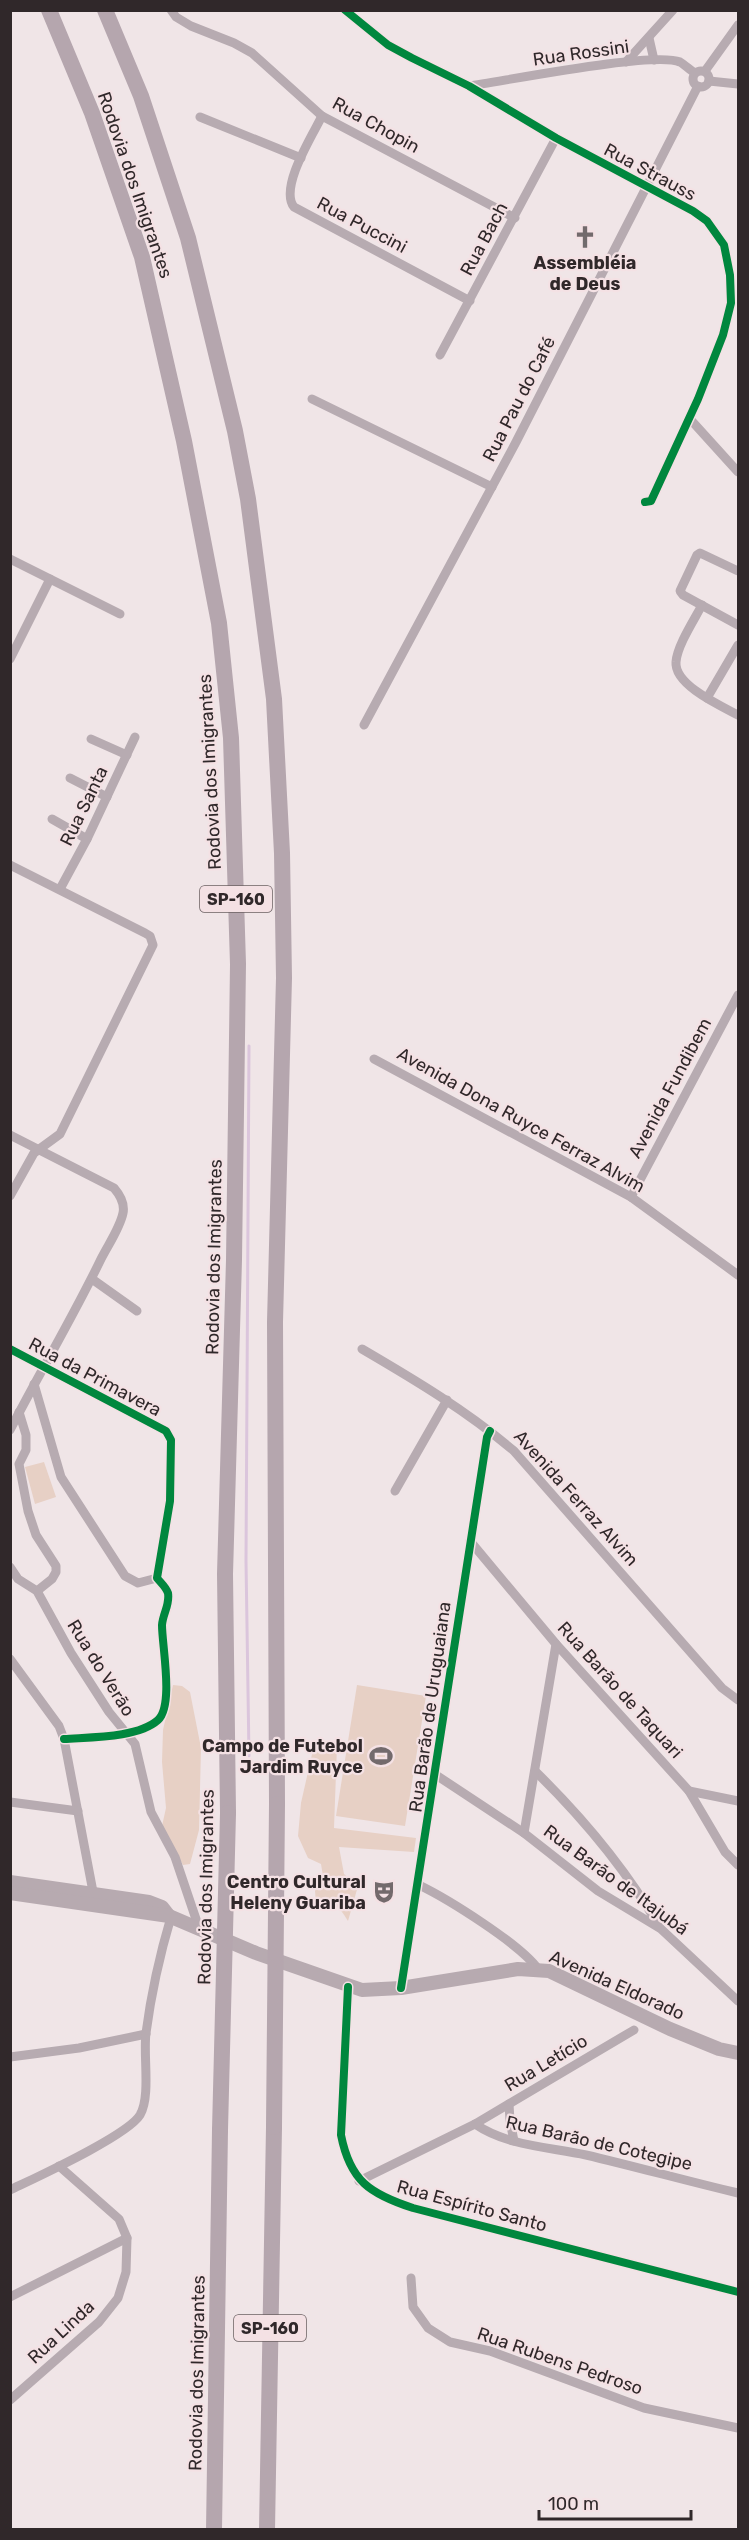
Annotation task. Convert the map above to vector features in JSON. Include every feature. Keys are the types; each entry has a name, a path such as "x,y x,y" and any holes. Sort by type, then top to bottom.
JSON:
{"highway":[{"name":"Rodovia dos Imigrantes","path":"49,10 92,113 142,257 184,441 219,623 230,728 238,964 234,1260 225,1574 228,1813 220,2130 214,2529"},
{"name":"Rodovia dos Imigrantes","path":"105,10 141,96 188,238 227,397 248,499 274,699 282,853 284,978 275,1322 277,1804 267,2529"}],"main road":[{"name":"Avenida Eldorado","path":"10,1882 170,1917 256,1953 348,1987 369,1990 401,1988 518,1969 538,1969 557,1974 705,2044 738,2053"},
{"name":"Avenida Eldorado","path":"10,1893 94,1899"}],"street":[{"name":"Rua Chopin","path":"171,10 176,17 190,26 234,43 252,53 322,116 515,218"},
{"name":"Rua Strauss","path":"345,10 388,45 469,86 556,138 693,211 707,221 724,245 728,258 731,303 727,322 690,419 651,501 645,502"},
{"path":"626,62 673,10"},
{"path":"703,75 738,25"},
{"path":"649,38 654,60"},
{"name":"Rua Rossini","path":"469,86 626,62 654,60 679,62 703,75 738,84"},
{"name":"Rua Pau do Café","path":"364,725 492,487 648,187 698,86 693,81 703,75"},
{"name":"Rua Puccini","path":"322,116 301,158 289,193 294,207 470,301"},
{"path":"200,117 301,158"},
{"name":"Rua Bach","path":"440,355 556,138"},
{"path":"312,399 492,487"},
{"path":"690,419 738,472"},
{"path":"738,572 703,553 697,555 680,591 683,595 738,625"},
{"path":"10,559 120,614"},
{"path":"10,659 50,579"},
{"path":"702,605 677,655 675,664 681,679 738,715"},
{"path":"708,698 738,645"},
{"name":"Rua Santa","path":"60,889 135,737"},
{"path":"91,739 127,755"},
{"path":"70,778 107,797"},
{"path":"52,819 87,838"},
{"path":"10,865 145,933 150,936 153,945 60,1134 28,1162 10,1196"},
{"name":"Avenida Fundibem","path":"631,1197 738,995"},
{"name":"Avenida Dona Ruyce Ferraz Alvim","path":"374,1059 631,1197 738,1275"},
{"path":"10,1135 114,1188 120,1195 123,1205 123,1214 92,1279 42,1367 10,1430"},
{"path":"92,1279 137,1311"},
{"name":"Rua da Primavera","path":"10,1349 166,1431 171,1440 170,1501 157,1578"},
{"name":"Avenida Ferraz Alvim","path":"362,1349 447,1400 490,1431 536,1475 722,1688 738,1700"},
{"path":"34,1384 48,1426 57,1465 66,1487 125,1576 138,1583 157,1578 168,1595 162,1624 166,1675 165,1704 158,1720 125,1734 64,1739"},
{"path":"395,1491 447,1400"},
{"path":"20,1412 26,1435 26,1450 19,1464 28,1511 36,1535 56,1566 52,1579 37,1591"},
{"name":"Rua Barão de Uruguaiana","path":"401,1988 436,1775 470,1541 487,1437 490,1431"},
{"name":"Rua Barão de Taquari","path":"470,1541 556,1644 689,1791 725,1852 738,1865"},
{"name":"Rua do Verão","path":"10,1567 18,1579 37,1591 71,1653 125,1734 135,1744 151,1812 175,1857 199,1928"},
{"path":"524,1833 556,1644"},
{"path":"10,1659 59,1726 64,1739 94,1899"},
{"path":"535,1771 583,1819 638,1890 661,1929"},
{"name":"Rua Barão de Itajubá","path":"436,1775 524,1833 598,1891 661,1929 738,2001"},
{"path":"689,1791 738,1801"},
{"path":"10,1802 78,1810"},
{"path":"419,1885 440,1895 522,1952 538,1969"},
{"path":"10,2190 121,2132 140,2115 144,2102 146,2034 170,1917"},
{"path":"348,1987 341,2134 345,2154 359,2181 475,2124"},
{"name":"Rua Letício","path":"475,2124 634,2030"},
{"path":"10,2057 79,2048 146,2034"},
{"path":"509,2104 514,2141"},
{"name":"Rua Barão de Cotegipe","path":"475,2124 489,2134 514,2141 585,2155 738,2193"},
{"path":"10,2296 127,2238 119,2219 112,2211 59,2166"},
{"name":"Rua Espírito Santo","path":"359,2181 376,2193 413,2208 738,2292"},
{"name":"Rua Linda","path":"10,2400 99,2322 118,2298 126,2272 127,2238"},
{"name":"Rua Rubens Pedroso","path":"411,2278 413,2307 428,2328 450,2342 490,2351 644,2408 738,2428"}],"shaded area":[{"path":"44,1462 56,1497 35,1504 25,1467"},
{"path":"173,1685 182,1686 190,1692 201,1748 199,1830 190,1864 183,1865 162,1826 166,1808 162,1762 163,1730"},
{"name":"Campo de Futebol Jardim Ruyce","path":"357,1685 426,1696 405,1826 336,1816"},
{"path":"315,1741 337,1746 334,1828 416,1838 414,1852 339,1847 344,1874 358,1886 348,1921 342,1911 335,1906 316,1902 314,1880 323,1876 321,1864 308,1858 298,1836 301,1803"}],"waterway":[{"path":"249,1046 246,1561 249,1756"}],"cycle path":[{"path":"345,10 388,45 469,86 556,138 693,211 707,221 724,245 730,275 731,303 723,335 698,399 651,501 645,502"},
{"path":"10,1349 166,1431 171,1440 170,1501 157,1578 168,1593 162,1625 166,1675 163,1712 158,1720 139,1730 113,1736 64,1739"},
{"path":"401,1988 487,1437 490,1431"},
{"path":"348,1987 341,2135 350,2164 364,2184 385,2197 413,2208 738,2292"}],"place":[{"name":"Assembléia de Deus","path":"585,237"},
{"name":"Campo de Futebol Jardim Ruyce","path":"381,1756"},
{"name":"Centro Cultural Heleny Guariba","path":"384,1892"}]}
